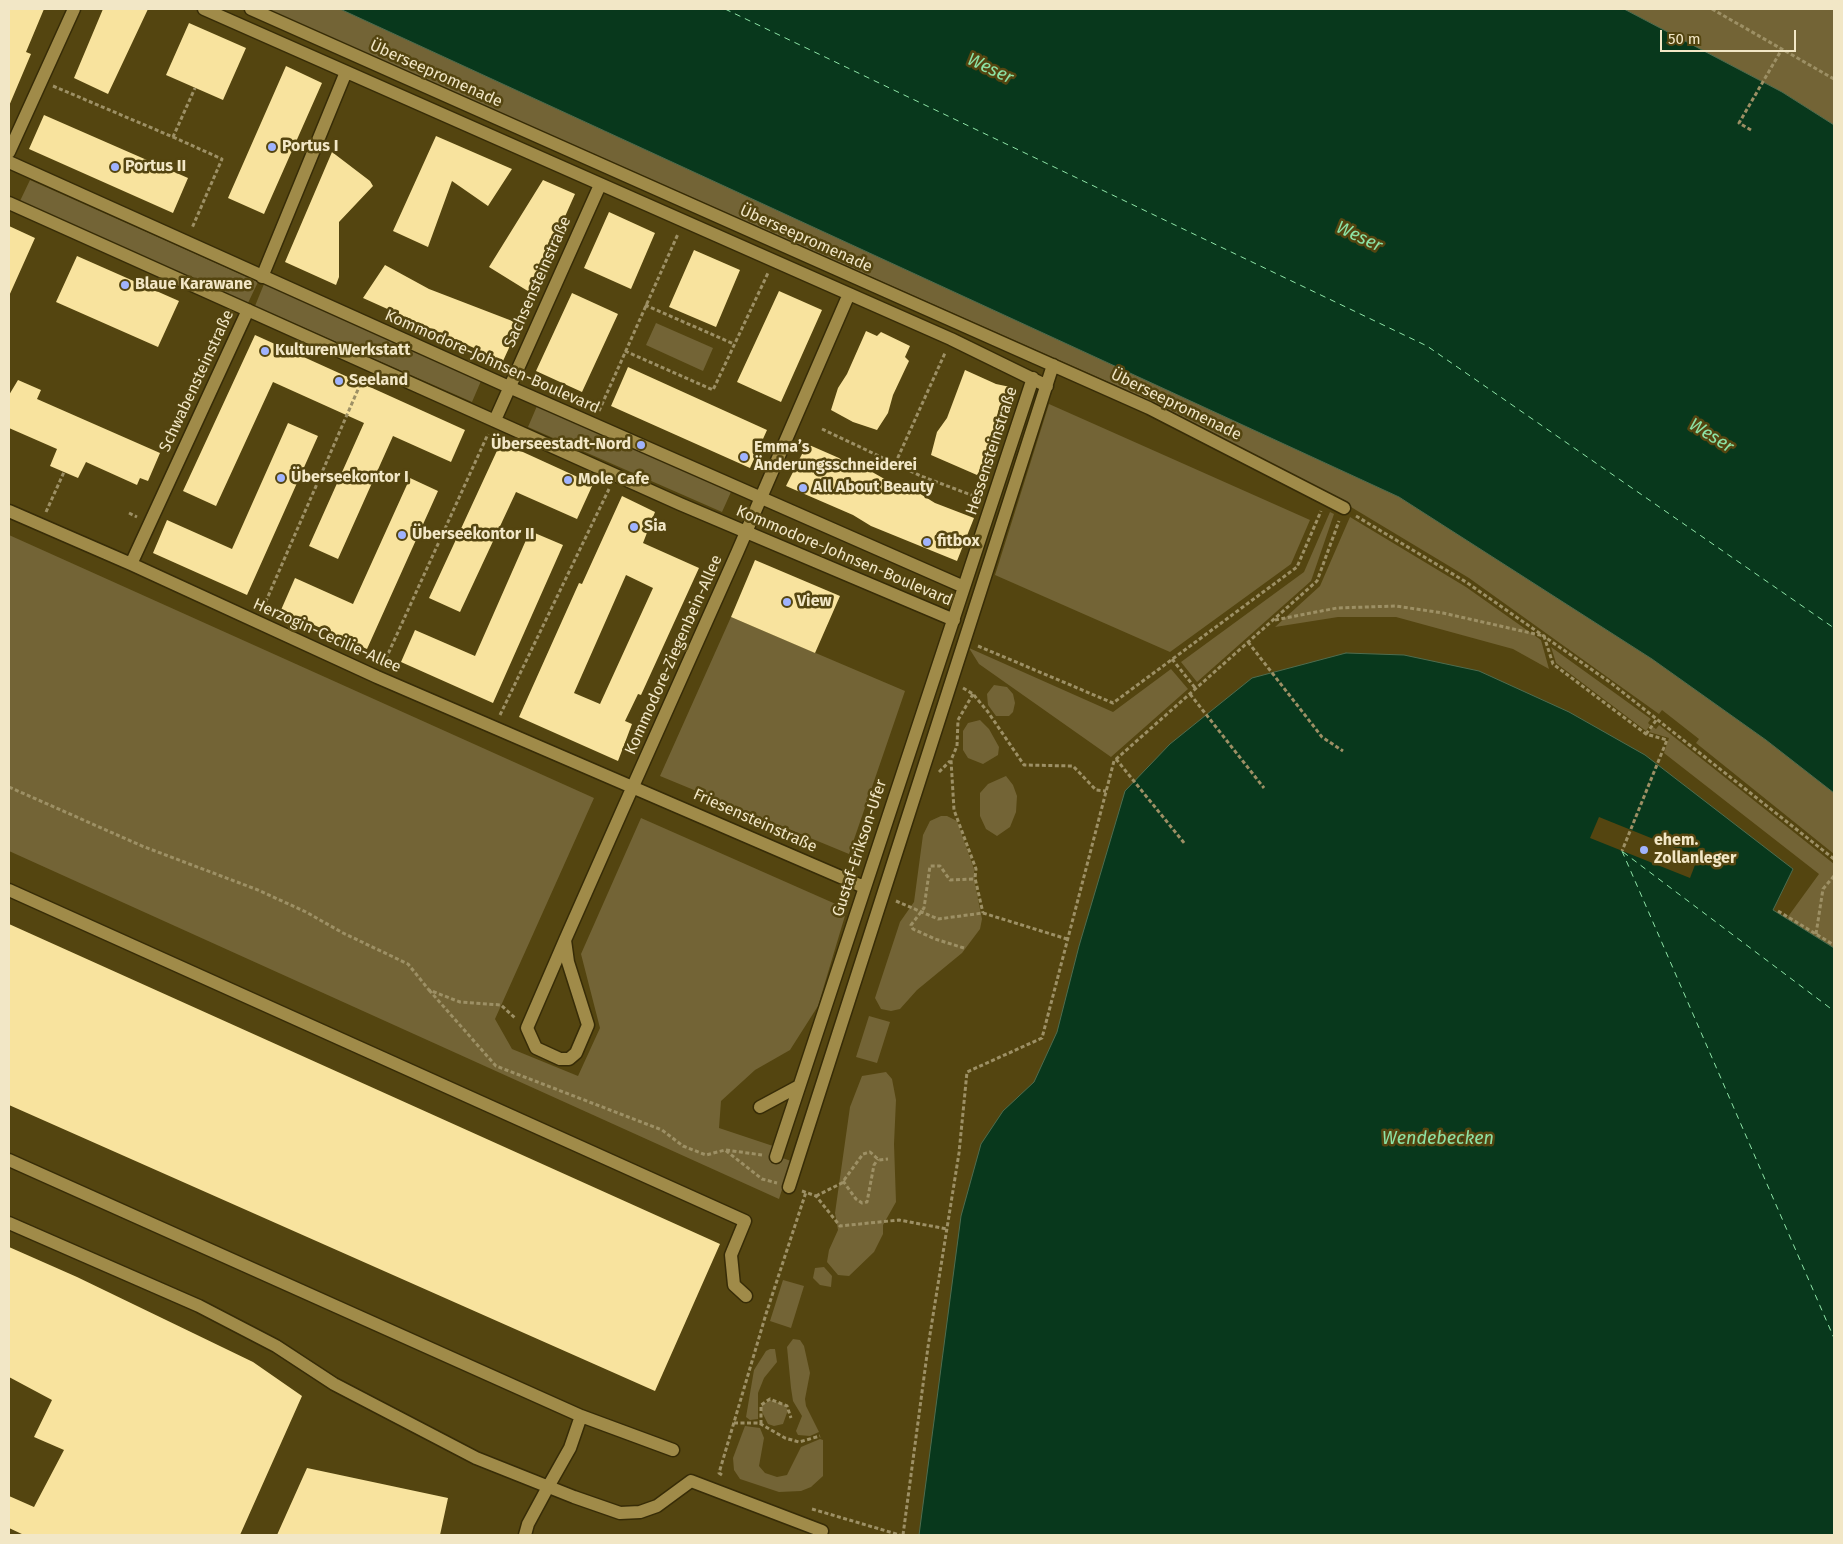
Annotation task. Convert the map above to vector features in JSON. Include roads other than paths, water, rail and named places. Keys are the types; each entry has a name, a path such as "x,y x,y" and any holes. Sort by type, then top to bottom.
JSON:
{"street":[{"path":"9,152 74,9"},
{"name":"Überseepromenade","path":"204,9 683,222 952,338 1047,386"},
{"name":"Überseepromenade","path":"251,9 690,206 1149,408 1344,508"},
{"path":"262,277 346,72"},
{"name":"Kommodore-Johnsen-Boulevard","path":"9,162 262,277 964,588"},
{"name":"Sachsensteinstraße","path":"495,420 600,185"},
{"name":"Kommodore-Johnsen-Boulevard","path":"9,204 746,532 954,620"},
{"name":"Kommodore-Ziegenbein-Allee","path":"566,940 568,962 587,1020 584,1039 576,1053 569,1058 560,1059 536,1048 527,1028 849,294"},
{"name":"Schwabensteinstraße","path":"131,564 248,310"},
{"path":"789,1187 1053,365"},
{"name":"Hessensteinstraße","path":"954,620 1032,378"},
{"name":"Herzogin-Cecilie-Allee","path":"9,511 131,564 377,677 633,786"},
{"name":"Gustaf-Erikson-Ufer","path":"776,1158 864,887 954,620"},
{"name":"Friesensteinstraße","path":"633,786 864,887"},
{"path":"9,890 745,1221 731,1255 734,1285 746,1296"},
{"path":"760,1107 799,1086"},
{"path":"9,1160 581,1416 673,1450"},
{"path":"9,1223 199,1306 276,1346 334,1384 405,1422 476,1458 548,1486 620,1513 640,1512 657,1506 691,1481 822,1532"},
{"path":"525,1535 528,1524 570,1448 581,1416"}],"water":[{"name":"Weser","path":"340,9 1624,9 1782,92 1834,125 1834,793 1766,740 1652,659 1399,497"},
{"name":"Wendebecken","path":"1346,653 1404,655 1479,671 1569,712 1645,755 1793,869 1773,910 1834,948 1834,1535 919,1535 961,1216 981,1144 1003,1111 1034,1082 1057,1032 1079,946 1125,791 1170,744 1252,678"}],"place":[{"name":"Portus I","path":"272,147"},
{"name":"Portus II","path":"115,167"},
{"name":"Blaue Karawane","path":"125,285"},
{"name":"KulturenWerkstatt","path":"265,351"},
{"name":"Seeland","path":"339,381"},
{"name":"Überseestadt-Nord","path":"641,445"},
{"name":"Emma’s Änderungsschneiderei","path":"744,457"},
{"name":"Überseekontor I","path":"281,478"},
{"name":"Mole Cafe","path":"568,480"},
{"name":"All About Beauty","path":"803,488"},
{"name":"Sia","path":"634,527"},
{"name":"Überseekontor II","path":"402,535"},
{"name":"fitbox","path":"927,542"},
{"name":"View","path":"787,602"},
{"name":"ehem. Zollanleger","path":"1644,850"}]}
